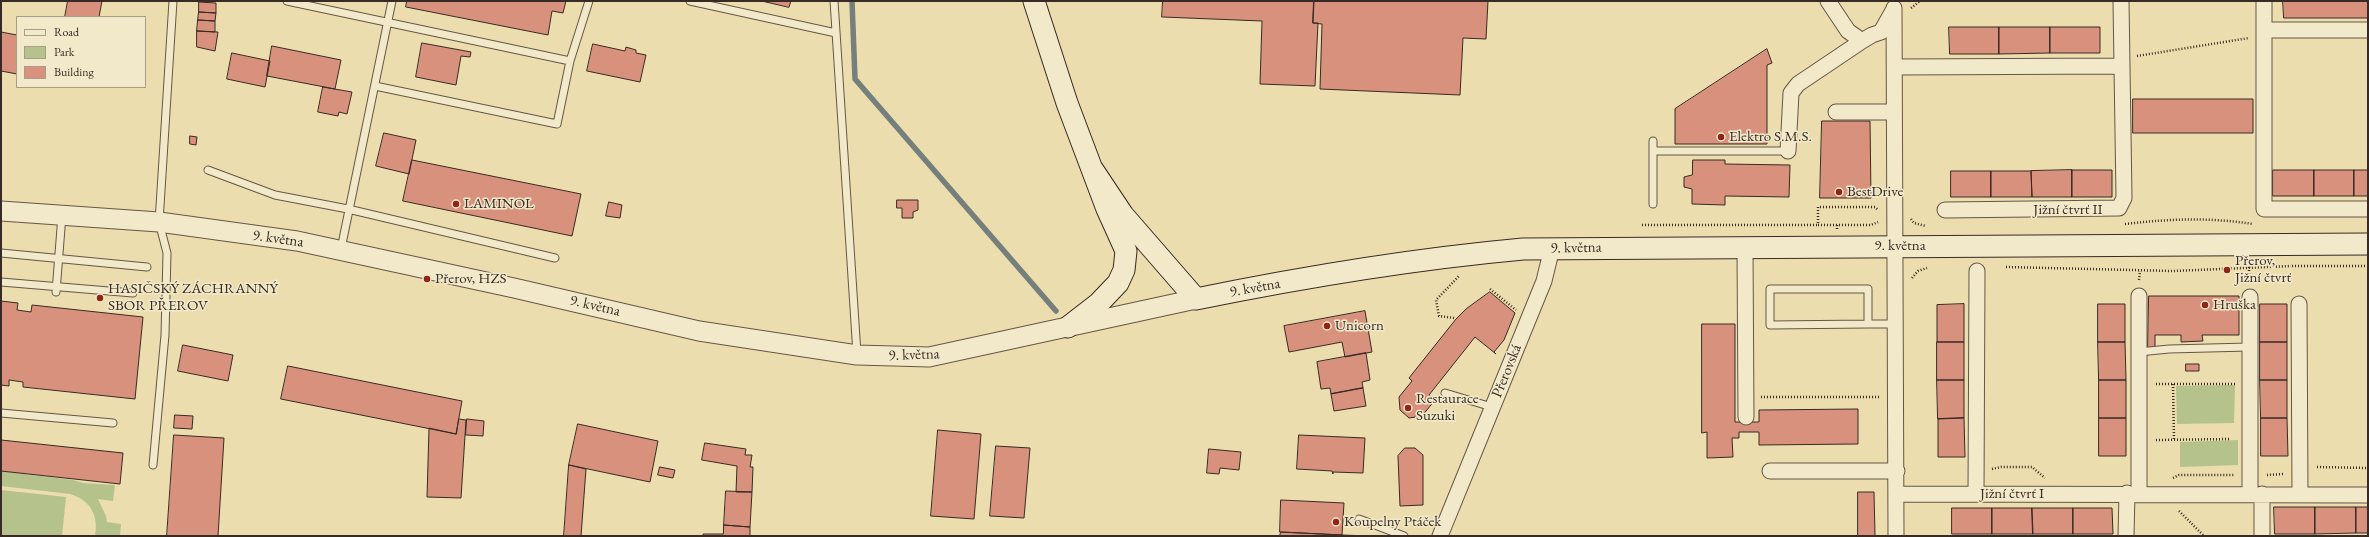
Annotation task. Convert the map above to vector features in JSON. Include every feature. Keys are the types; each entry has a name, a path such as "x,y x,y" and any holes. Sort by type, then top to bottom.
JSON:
{"main road":[{"path":"1034,1 1067,103 1107,209 1123,240 1126,260 1118,283 1109,293 1068,327"},
{"path":"1093,170 1123,216 1196,299"},
{"name":"9. května","path":"1196,299 1266,285 1445,257 1552,248 2368,244"}],"street":[{"path":"1828,1 1848,32 1862,41"},
{"name":"Jižní čtvrť II","path":"1945,210 2119,208 2124,198 2121,1"},
{"path":"2264,1 2264,209 2368,209"},
{"path":"1788,151 1791,93 1798,84 1862,41 1872,35 1882,32 1897,5"},
{"path":"1896,536 1896,246 1894,112 1897,5"},
{"path":"2265,33 2368,30"},
{"path":"1896,67 2121,62"},
{"path":"1836,112 1894,112"},
{"name":"9. května","path":"1,211 159,222 297,241 341,249 699,331 857,355 929,357 1196,299"},
{"path":"1745,246 1746,417"},
{"name":"Přerovská","path":"1440,536 1544,281 1552,248"},
{"path":"1976,271 1976,494"},
{"path":"2126,536 2133,493 2139,352 2139,296"},
{"path":"2250,297 2249,348 2256,494 2262,536"},
{"path":"2299,304 2300,494"},
{"path":"1770,471 1897,471"},
{"name":"Jižní čtvrť I","path":"1897,494 2368,494"}],"lane":[{"path":"153,465 165,336 168,253 159,222 173,1"},
{"path":"287,1 570,61"},
{"path":"341,249 392,1"},
{"path":"375,86 557,124 570,61 588,1"},
{"path":"690,1 836,33"},
{"path":"834,1 857,355"},
{"path":"1653,141 1653,204"},
{"path":"1653,151 1788,151"},
{"path":"208,170 275,195 348,210 555,258"},
{"path":"56,289 62,215"},
{"path":"1,253 148,267"},
{"path":"1,282 56,289 133,293"},
{"path":"1868,324 1868,289 1770,289 1770,325 1896,324"},
{"path":"2139,352 2169,349 2249,348"},
{"path":"1445,393 1492,407"},
{"path":"1,413 113,423"},
{"path":"1359,519 1404,536"}],"path":[{"path":"2121,62 2265,33"},
{"path":"1642,225 1818,225 1837,225 1874,225 1880,217 1879,211 1875,207 1818,207 1818,225"},
{"path":"1837,225 1837,236"},
{"path":"2292,261 2292,266"},
{"path":"2001,267 2166,271 2292,266 2368,266"},
{"path":"1911,280 1918,271 1930,267"},
{"path":"1454,318 1439,316 1436,300 1454,280 1464,274"},
{"path":"2152,384 2237,384"},
{"path":"2173,384 2174,440"},
{"path":"1745,397 1885,397"},
{"path":"2154,440 2230,439"},
{"path":"1989,470 2001,466 2032,466 2048,481"},
{"path":"2310,470 2318,467 2368,468"},
{"path":"2266,475 2287,474"},
{"path":"2166,481 2179,475 2237,475"},
{"path":"2177,510 2204,536"}],"green space":[{"path":"2235,385 2234,423 2177,424 2176,386"},
{"path":"2238,440 2238,465 2180,467 2180,442"},
{"path":"1,471 73,480 83,483 115,485 113,501 98,499 106,516 107,522 121,524 120,536 95,536 96,521 92,509 83,500 70,494 1,486"},
{"path":"1,490 66,497 62,536 1,536"}],"building":[{"path":"68,1 102,1 99,16 65,16"},
{"path":"407,1 566,1 563,13 552,11 548,35 406,7"},
{"path":"762,1 791,1 789,7"},
{"path":"1163,1 1314,1 1313,23 1318,23 1315,86 1260,84 1262,21 1162,17"},
{"path":"1314,1 1488,1 1486,39 1463,38 1460,95 1320,89 1322,24 1313,23"},
{"path":"2283,1 2368,1 2368,18 2284,18"},
{"path":"199,2 216,3 216,13 199,12"},
{"path":"199,12 216,13 215,21 198,20"},
{"path":"198,20 215,21 215,32 197,31"},
{"path":"1949,27 1999,27 1999,54 1950,54"},
{"path":"1999,27 2050,27 2050,53 1999,54"},
{"path":"2050,27 2100,27 2100,53 2050,53"},
{"path":"197,31 218,32 215,51 197,47"},
{"path":"1,32 16,35 16,74 1,71"},
{"path":"422,43 471,52 470,57 461,56 456,85 416,77"},
{"path":"593,44 625,51 626,47 636,50 636,53 646,55 640,82 587,71"},
{"path":"272,46 341,60 335,89 267,76"},
{"path":"1767,49 1772,63 1767,65 1767,144 1675,144 1675,109"},
{"path":"232,53 270,61 265,87 227,79"},
{"path":"323,87 352,92 347,114 339,112 338,116 318,112"},
{"path":"2133,99 2253,99 2253,133 2133,133"},
{"path":"1822,121 1870,121 1871,198 1820,198"},
{"path":"384,133 416,140 409,174 376,166"},
{"path":"190,136 197,137 196,145 190,144"},
{"path":"412,160 581,194 572,236 403,201"},
{"path":"1693,160 1725,160 1725,164 1790,165 1789,197 1725,196 1725,205 1692,204 1692,189 1684,187 1684,177 1692,175"},
{"path":"2072,170 2072,197 2032,197 2031,171"},
{"path":"2072,170 2112,170 2112,197 2072,197"},
{"path":"2273,170 2314,170 2314,196 2273,196"},
{"path":"2314,170 2354,170 2354,196 2314,196"},
{"path":"2354,170 2368,170 2368,196 2354,196"},
{"path":"1951,171 1991,171 1991,197 1951,197"},
{"path":"1991,171 2031,171 2032,197 1991,197"},
{"path":"897,200 918,200 918,210 913,212 913,218 902,218 902,208 897,208"},
{"path":"609,202 622,205 620,218 606,216"},
{"path":"1490,292 1515,313 1504,340 1494,352 1496,354 1475,337 1429,395 1435,400 1422,416 1409,418 1400,410 1399,397 1412,381 1409,378 1456,319 1466,309"},
{"path":"2149,296 2239,296 2239,335 2202,335 2203,341 2181,342 2181,335 2155,335 2155,348 2148,348"},
{"path":"1,301 18,303 17,310 31,312 32,305 143,317 135,399 23,387 23,382 9,380 9,386 1,385"},
{"path":"1964,304 1964,342 1937,342 1937,305"},
{"path":"2098,304 2125,304 2125,342 2098,342"},
{"path":"2260,304 2287,304 2287,342 2260,342"},
{"path":"1365,311 1372,352 1345,357 1342,342 1289,352 1284,326"},
{"path":"1702,324 1735,324 1735,422 1759,422 1759,410 1858,409 1858,444 1759,445 1759,432 1739,432 1739,438 1732,438 1733,457 1707,458 1707,432 1702,433"},
{"path":"1937,342 1964,342 1964,380 1937,380"},
{"path":"2098,342 2125,342 2126,380 2099,380"},
{"path":"2260,342 2287,342 2287,380 2260,380"},
{"path":"183,345 233,355 228,381 178,371"},
{"path":"1366,353 1370,380 1362,382 1363,388 1331,394 1330,388 1321,389 1317,362"},
{"path":"2186,364 2199,364 2199,371 2186,371"},
{"path":"288,366 462,401 456,434 281,399"},
{"path":"1937,380 1964,380 1964,418 1938,419"},
{"path":"2099,380 2126,380 2126,418 2099,418"},
{"path":"2260,380 2287,380 2287,418 2261,418"},
{"path":"1363,388 1366,406 1334,411 1331,394"},
{"path":"175,415 193,416 192,429 174,428"},
{"path":"1964,418 1965,457 1938,457 1938,419"},
{"path":"2099,418 2126,418 2126,456 2099,456"},
{"path":"2261,418 2287,418 2288,456 2261,456"},
{"path":"459,419 466,420 461,498 427,497 429,428 456,434"},
{"path":"467,419 484,421 483,436 466,435"},
{"path":"578,424 658,441 650,482 569,465"},
{"path":"938,430 981,434 974,519 931,516"},
{"path":"174,435 224,438 218,536 167,536"},
{"path":"1299,435 1365,438 1363,473 1333,472 1333,474 1332,471 1297,469"},
{"path":"1,440 123,453 120,484 1,471"},
{"path":"705,443 746,449 745,455 752,455 750,467 753,467 752,492 736,492 737,466 702,460"},
{"path":"996,446 1030,448 1024,518 990,516"},
{"path":"1405,448 1415,448 1423,455 1423,505 1400,506 1398,456"},
{"path":"1209,449 1241,452 1239,470 1220,468 1219,474 1207,473"},
{"path":"569,465 586,469 581,536 564,536"},
{"path":"660,467 675,470 673,478 658,475"},
{"path":"726,491 752,492 750,527 724,525"},
{"path":"1858,492 1874,492 1875,536 1858,536"},
{"path":"1281,500 1344,503 1342,535 1280,532"},
{"path":"2274,507 2315,507 2315,534 2275,534"},
{"path":"2315,507 2356,507 2356,533 2315,534"},
{"path":"2356,507 2368,507 2368,533 2356,533"},
{"path":"1952,508 1992,508 1992,534 1952,534"},
{"path":"1992,508 2032,508 2033,534 1992,534"},
{"path":"2032,508 2073,508 2073,534 2033,534"},
{"path":"2073,508 2112,508 2113,534 2073,534"},
{"path":"724,525 750,527 750,536 703,536 703,534 723,534"},
{"path":"1281,532 1342,535 1369,536 1280,536"}],"waterway":[{"path":"852,1 855,79 1056,311"}],"place":[{"name":"Elektro S.M.S.","path":"1721,137"},
{"name":"BestDrive","path":"1839,192"},
{"name":"LAMINOL","path":"456,204"},
{"name":"Přerov, Jižní čtvrť","path":"2227,270"},
{"name":"Přerov, HZS","path":"427,279"},
{"name":"HASIČSKÝ ZÁCHRANNÝ SBOR PŘEROV","path":"100,298"},
{"name":"Hruška","path":"2205,305"},
{"name":"Unicorn","path":"1327,326"},
{"name":"Restaurace Suzuki","path":"1408,408"},
{"name":"Koupelny Ptáček","path":"1336,522"}]}
